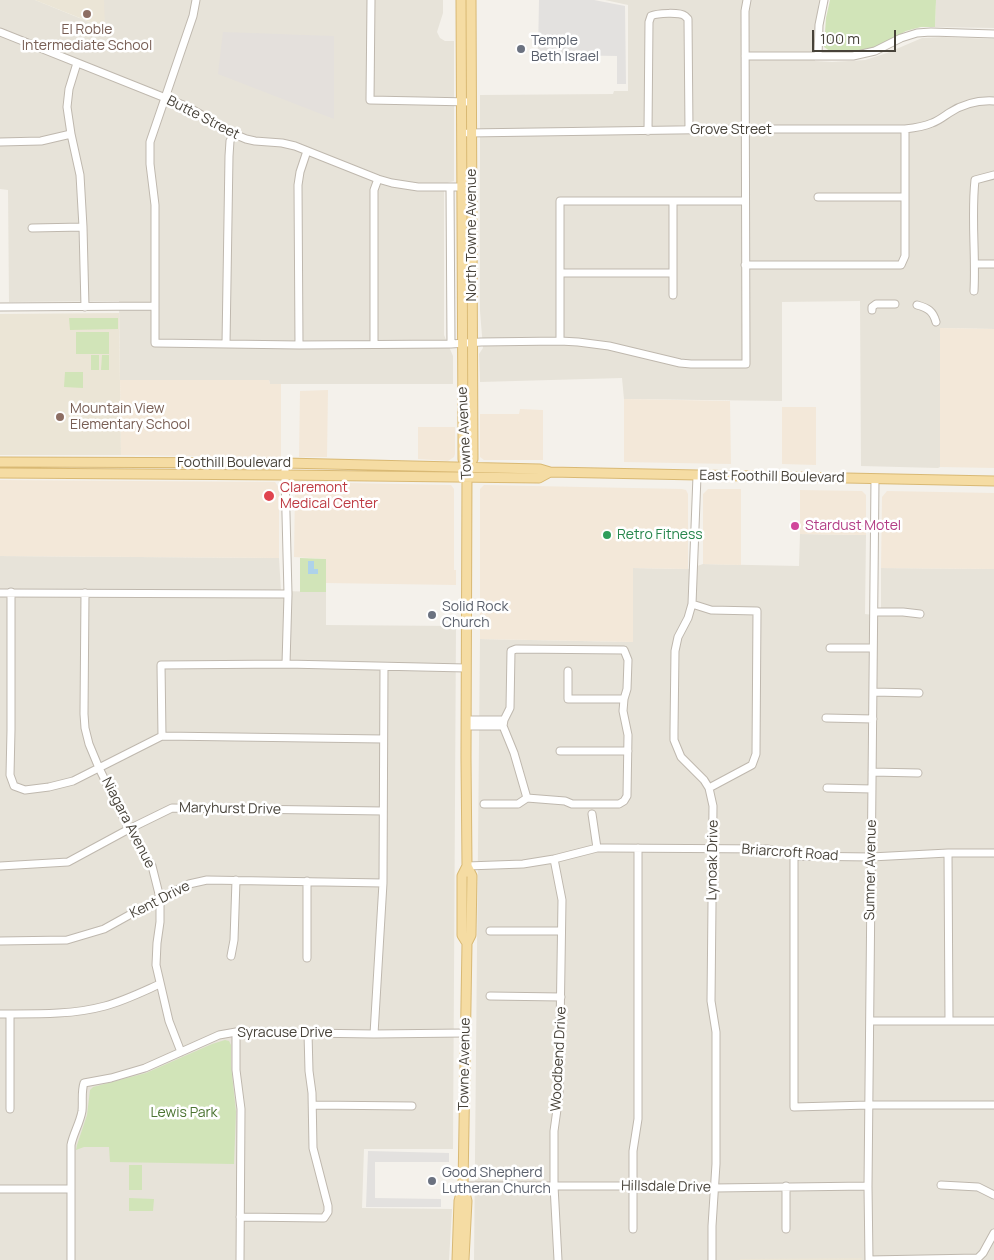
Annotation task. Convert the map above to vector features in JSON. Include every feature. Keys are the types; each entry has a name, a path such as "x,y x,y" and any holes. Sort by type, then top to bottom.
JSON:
{"main road":[{"name":"Towne Avenue","path":"461,0 466,102 466,133 461,187 463,459 467,472 467,866 462,876 462,935 466,943 463,1186 459,1201 464,1260"},
{"path":"466,102 471,0"},
{"name":"North Towne Avenue","path":"466,133 471,187 473,459 467,472"},
{"name":"Foothill Boulevard","path":"0,462 286,464 467,472"},
{"name":"Foothill Boulevard","path":"0,473 285,475 467,472"},
{"name":"East Foothill Boulevard","path":"467,472 539,478 550,472 994,481"},
{"name":"Towne Avenue","path":"457,1260 462,1231"}],"street":[{"path":"196,0 193,16 152,137 150,153 155,205 155,343 299,345 560,341 603,345 691,364 746,364 745,11 747,0"},
{"path":"371,0 370,100 466,102"},
{"path":"818,56 819,25 824,0"},
{"path":"648,131 649,22 651,16 656,14 679,14 686,16 688,19 689,130"},
{"name":"Butte Street","path":"0,32 198,112 234,134 246,139 295,146 392,183 418,187 471,187"},
{"path":"745,56 853,56 884,48 901,38 917,33 994,34"},
{"path":"77,63 69,89 67,107 80,175 84,307"},
{"name":"Grove Street","path":"466,133 905,129 931,124 970,103 994,100"},
{"path":"745,264 902,265 906,256 905,129"},
{"path":"0,142 41,141 71,134"},
{"path":"226,344 229,156 230,141 234,134"},
{"path":"299,345 298,185 307,151"},
{"path":"974,291 975,180 994,175"},
{"path":"374,344 374,190 378,179"},
{"path":"450,187 451,344"},
{"path":"818,197 906,197"},
{"path":"560,341 560,201 745,201"},
{"path":"673,201 674,295"},
{"path":"32,228 83,228"},
{"path":"975,264 994,264"},
{"path":"560,273 674,273"},
{"path":"872,310 872,307 876,304 895,304"},
{"path":"917,305 931,311 936,322"},
{"path":"0,307 155,306"},
{"path":"286,464 288,594 286,664"},
{"name":"Lynoak Drive","path":"697,476 692,604 688,618 678,637 675,651 674,740 681,757 699,774 709,788 713,806 711,1001 716,1032 716,1164 712,1260"},
{"name":"Sumner Avenue","path":"869,1260 868,1186 875,479"},
{"path":"11,592 10,775 14,786 25,790 73,781 162,736 383,739"},
{"path":"0,593 288,594"},
{"name":"Niagara Avenue","path":"85,593 85,728 89,744 99,768 129,829 152,866 160,898 156,965 169,1021 181,1052"},
{"path":"692,604 711,610 757,611 756,754 752,765 709,788"},
{"path":"874,612 920,614"},
{"path":"830,648 874,648"},
{"path":"484,804 518,804 528,798 565,800 572,804 619,804 624,801 627,796 628,735 623,711 627,689 628,660 624,650 516,649 511,652 510,708 503,723 528,798"},
{"path":"162,736 161,666 286,664 466,668"},
{"path":"374,1034 383,883 384,667"},
{"path":"568,671 568,699 624,699"},
{"path":"873,692 919,693"},
{"path":"826,718 873,718"},
{"path":"466,723 503,723"},
{"path":"560,751 628,752"},
{"path":"872,772 918,773"},
{"path":"827,788 872,789"},
{"name":"Maryhurst Drive","path":"0,866 68,862 172,808 383,811"},
{"path":"592,814 597,848"},
{"name":"Briarcroft Road","path":"467,866 513,865 554,859 597,848 768,849 794,856 872,857 948,853 994,853"},
{"path":"633,1229 633,1151 638,1119 638,848"},
{"path":"948,853 949,1020"},
{"path":"794,856 794,1107 994,1105"},
{"name":"Woodbend Drive","path":"554,859 562,900 559,1095 554,1131 554,1186 558,1260"},
{"name":"Kent Drive","path":"0,941 67,940 104,929 189,884 207,880 383,883"},
{"path":"231,956 234,940 236,880"},
{"path":"307,881 307,958"},
{"path":"490,931 561,931"},
{"path":"0,1014 63,1012 104,1006 125,1000 160,984"},
{"path":"490,996 562,997"},
{"path":"10,1014 10,1109"},
{"path":"870,1021 994,1020"},
{"path":"236,1032 236,1070 240,1109 240,1260"},
{"name":"Syracuse Drive","path":"71,1189 71,1145 82,1112 82,1089 84,1083 111,1078 145,1068 219,1035 236,1032 308,1034 465,1033"},
{"path":"240,1217 324,1218 328,1212 313,1148 313,1105 309,1071 308,1034"},
{"path":"313,1105 412,1106"},
{"path":"941,1185 978,1187 994,1195"},
{"name":"Hillsdale Drive","path":"463,1186 714,1188 868,1186"},
{"path":"786,1186 786,1229"},
{"path":"0,1189 71,1189 71,1260"},
{"path":"869,1260 978,1258 983,1253 994,1233"}],"shaded area":[{"path":"0,0 35,0 104,28 104,0 443,0 443,13 437,32 440,38 445,41 454,41 454,181 444,184 444,335 453,356 453,384 270,384 269,380 120,380 119,301 9,302 8,190 0,189"},
{"name":"El Roble Intermediate School","path":"35,0 104,0 105,28"},
{"path":"539,0 594,0 625,6 626,84 617,84 617,56 538,53"},
{"path":"605,0 819,0 815,37 815,61 865,60 922,38 994,39 994,329 940,328 940,467 861,466 860,301 782,302 782,401 624,399 622,378 480,382 479,354 483,348 480,311 480,95 613,94 614,91 628,91 628,5"},
{"path":"936,0 994,0 994,28 935,27"},
{"path":"223,32 334,36 334,119 218,74"},
{"name":"Mountain View Elementary School","path":"119,313 121,455 0,455 0,314"},
{"path":"940,328 994,329 994,468 940,467"},
{"path":"120,380 269,380 270,384 281,384 281,457 121,455"},
{"path":"328,390 327,457 299,457 300,391"},
{"path":"624,399 730,401 731,464 624,462"},
{"path":"782,407 816,407 816,465 782,464"},
{"path":"520,409 543,410 543,460 484,460 480,457 480,414 519,414"},
{"path":"418,427 455,427 454,457 448,461 418,459"},
{"path":"0,480 275,482 279,488 279,558 0,556"},
{"path":"300,482 451,485 454,489 454,570 456,570 456,585 326,583 326,559 294,557 295,487"},
{"path":"484,485 686,490 688,494 688,569 633,568 633,642 480,639 480,489"},
{"path":"708,489 741,489 741,565 703,564 703,494"},
{"path":"800,490 862,491 866,495 866,535 800,534"},
{"path":"887,491 994,493 994,569 881,568 882,497"},
{"path":"800,534 866,535 865,614 881,616 881,568 994,569 994,1260 474,1260 480,639 632,642 633,568 688,569 703,564 799,566"},
{"path":"0,556 279,558 281,591 326,592 326,625 456,626 453,1149 364,1149 362,1208 452,1209 449,1260 0,1260"},
{"path":"368,1151 449,1153 449,1162 375,1162 375,1198 441,1199 441,1207 366,1207"},
{"path":"862,1258 862,1260 740,1260 740,1259"}],"green space":[{"path":"830,0 936,0 935,27 921,27 906,31 877,47 865,51 830,51 824,47 826,18"},
{"path":"69,318 118,318 118,329 70,330"},
{"path":"76,332 109,332 109,354 76,354"},
{"path":"91,355 99,355 99,370 91,370"},
{"path":"102,355 109,355 109,370 101,370"},
{"path":"65,372 83,372 83,388 64,387"},
{"path":"300,558 326,559 326,592 300,592"},
{"name":"Lewis Park","path":"225,1040 229,1041 231,1045 236,1112 234,1164 110,1162 109,1147 84,1147 76,1150 87,1115 90,1090 93,1087 146,1073"},
{"path":"129,1165 142,1165 142,1190 129,1190"},
{"path":"129,1198 154,1199 153,1211 129,1211"}],"water":[{"path":"308,561 314,561 314,569 318,569 318,574 308,574"}],"place":[{"name":"El Roble Intermediate School","path":"87,14"},
{"name":"Temple Beth Israel","path":"521,49"},
{"name":"Mountain View Elementary School","path":"60,417"},
{"name":"Claremont Medical Center","path":"269,496"},
{"name":"Stardust Motel","path":"795,526"},
{"name":"Retro Fitness","path":"607,535"},
{"name":"Solid Rock Church","path":"432,615"},
{"name":"Good Shepherd Lutheran Church","path":"432,1181"}]}
